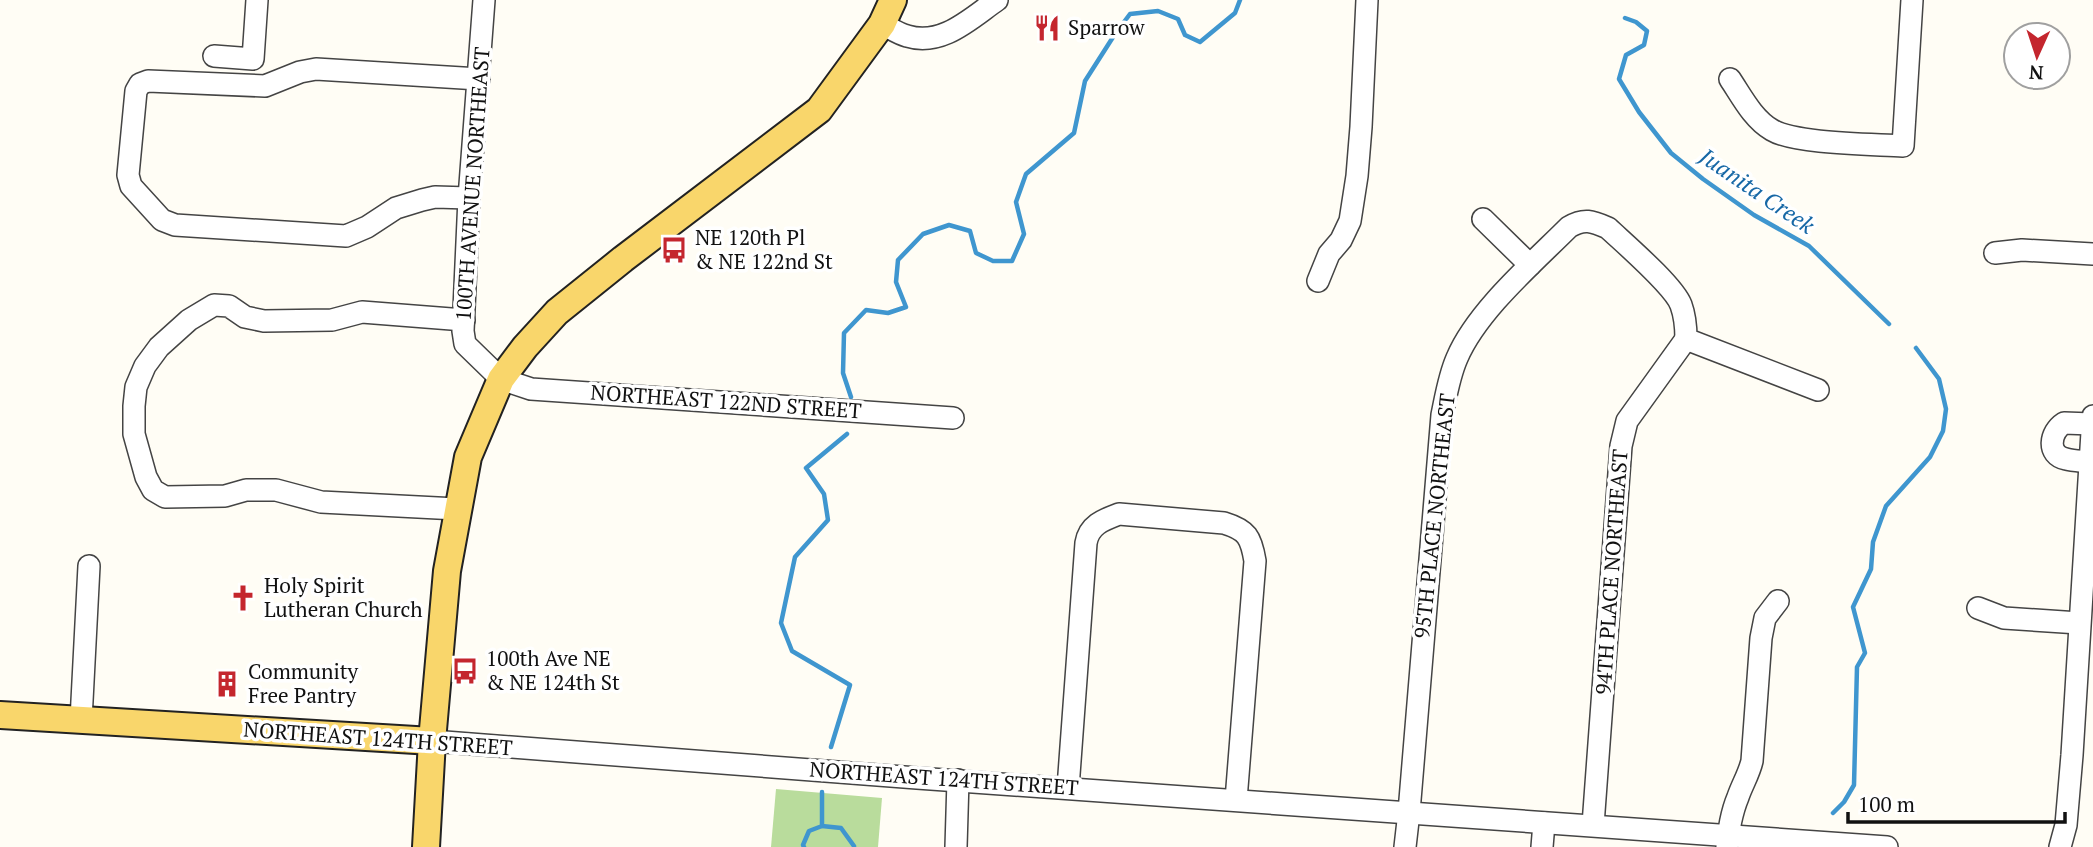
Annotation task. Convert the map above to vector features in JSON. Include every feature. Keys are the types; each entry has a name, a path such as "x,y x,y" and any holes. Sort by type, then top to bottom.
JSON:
{"main road":[{"path":"426,847 447,571 468,457 501,379 524,346 556,312 819,110 882,24 893,0"},
{"name":"NORTHEAST 124TH STREET","path":"0,715 432,741"}],"street":[{"path":"214,56 253,59 257,0"},
{"name":"100TH AVENUE NORTHEAST","path":"484,0 469,198 465,344 501,379"},
{"path":"882,24 909,37 927,38 948,34 997,0"},
{"path":"1318,281 1329,254 1341,240 1350,221 1360,139 1367,0"},
{"path":"1730,79 1755,116 1772,131 1793,138 1903,146 1912,0"},
{"path":"469,198 435,197 396,208 367,228 346,236 175,225 162,220 131,186 128,176 129,163 136,91 141,84 148,81 265,86 300,72 316,69 479,79"},
{"path":"1482,219 1531,265"},
{"name":"95TH PLACE NORTHEAST","path":"1405,847 1440,442 1449,380 1458,356 1475,327 1499,299 1569,227 1580,220 1608,228 1672,290 1681,303 1686,338"},
{"path":"1995,253 2022,250 2093,254"},
{"path":"457,509 321,502 276,490 246,490 225,496 164,497 153,490 146,477 134,434 134,405 140,377 159,347 189,320 214,305 229,306 245,317 264,321 332,320 362,312 464,320"},
{"path":"1686,338 1818,390"},
{"name":"94TH PLACE NORTHEAST","path":"1593,825 1621,446 1627,421 1686,338"},
{"name":"NORTHEAST 122ND STREET","path":"501,379 531,389 953,418"},
{"path":"2060,847 2066,825 2086,648 2079,623 2093,416"},
{"path":"2090,462 2065,459 2055,452 2052,441 2055,430 2064,423 2092,424"},
{"path":"1068,788 1086,543 1093,526 1119,514 1224,523 1238,527 1247,534 1252,546 1255,561 1236,800"},
{"path":"81,719 89,566"},
{"path":"1728,841 1737,799 1752,761 1761,638 1765,618 1778,601"},
{"path":"1978,608 2004,618 2079,623"},
{"name":"NORTHEAST 124TH STREET","path":"432,741 1593,825 1728,841 1888,847"},
{"path":"956,847 958,780"},
{"path":"1542,847 1544,823"}],"green space":[{"path":"776,789 882,798 878,847 771,847"}],"waterway":[{"name":"Juanita Creek","path":"851,397 843,373 844,333 866,310 888,313 906,307 896,282 898,260 923,234 949,225 970,231 976,253 993,261 1012,261 1024,234 1016,202 1026,174 1074,133 1085,81 1130,14 1158,11 1178,19 1185,35 1200,42 1235,13 1240,0"},
{"name":"Juanita Creek","path":"1625,18 1636,22 1647,31 1644,45 1626,55 1619,79 1639,112 1671,153 1754,215 1809,246 1889,324"},
{"name":"Juanita Creek","path":"1833,813 1844,802 1854,785 1857,667 1865,653 1853,607 1871,569 1873,542 1886,506 1930,457 1943,431 1946,409 1939,379 1916,348"},
{"name":"Juanita Creek","path":"831,747 850,685 792,651 781,623 795,557 828,520 824,494 806,468 847,434"},
{"name":"Juanita Creek","path":"804,847 809,831 822,826 822,792"},
{"path":"822,826 841,828 854,846"}],"place":[{"name":"Sparrow","path":"1047,28"},
{"name":"NE 120th Pl & NE 122nd St","path":"674,250"},
{"name":"Holy Spirit Lutheran Church","path":"243,598"},
{"name":"100th Ave NE & NE 124th St","path":"465,671"},
{"name":"Community Free Pantry","path":"227,684"}]}
